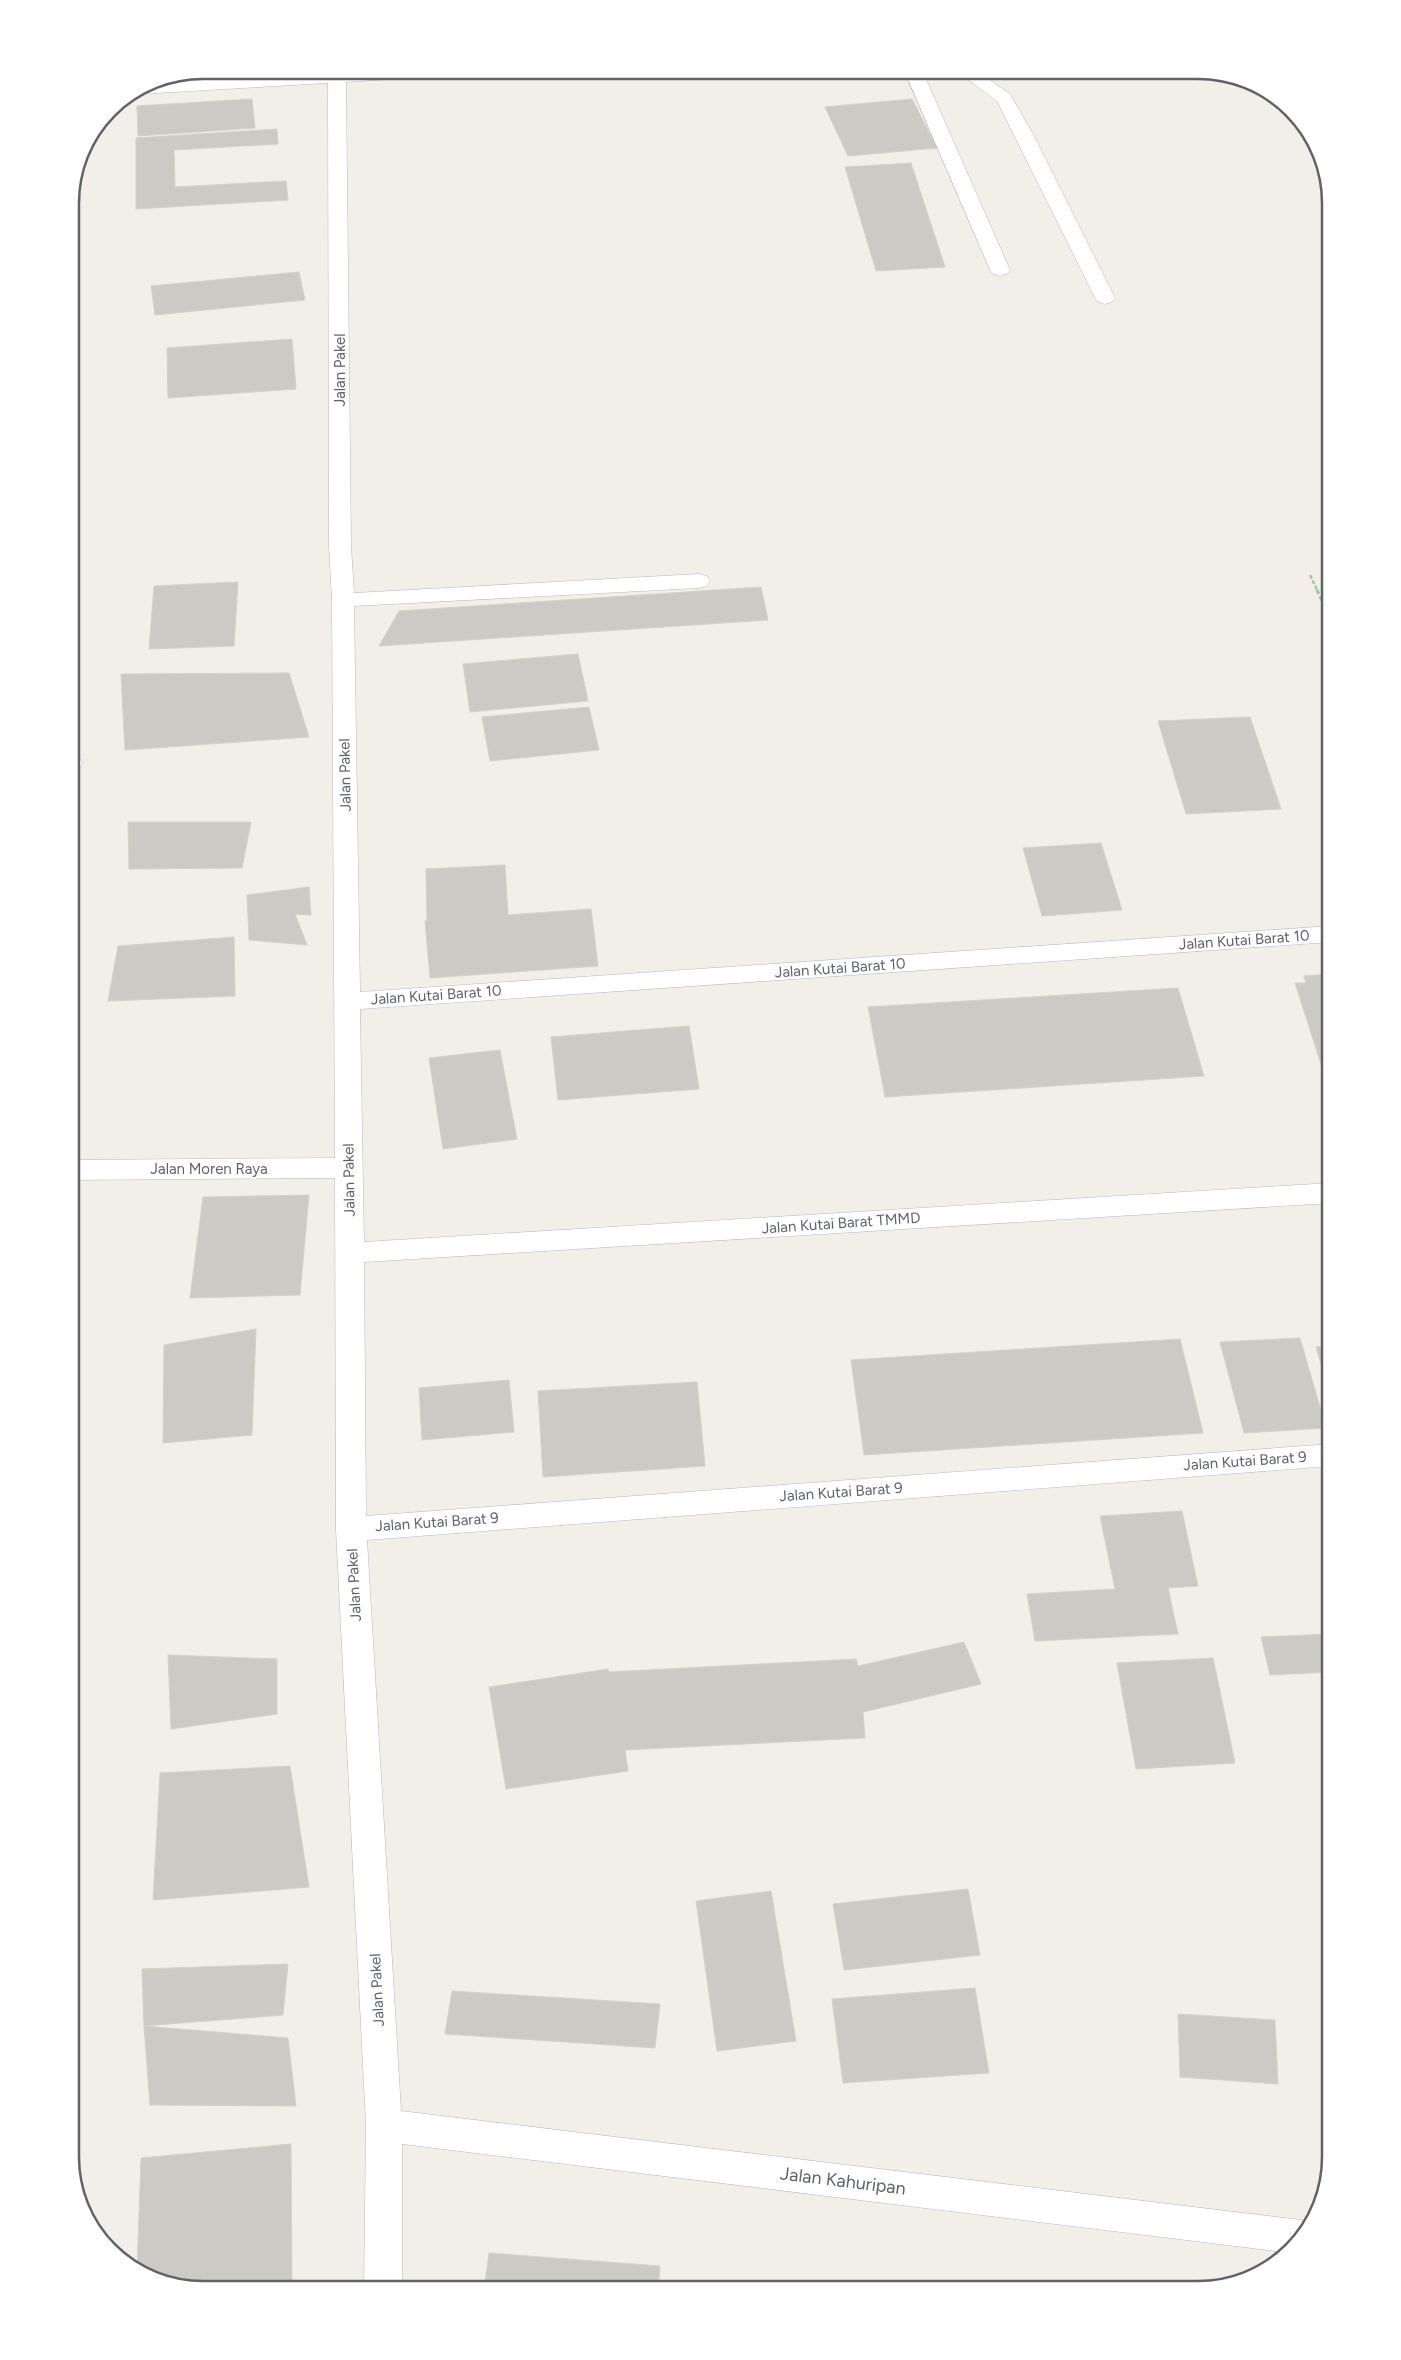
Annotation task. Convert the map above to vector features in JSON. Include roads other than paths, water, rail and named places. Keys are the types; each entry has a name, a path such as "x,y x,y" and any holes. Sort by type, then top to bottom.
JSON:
{"street":[{"path":"160,87 267,79"},
{"name":"Jalan Pakel","path":"337,79 340,546 343,597 348,1001 350,1529 384,2125 383,2281"},
{"path":"917,79 1000,270"},
{"path":"977,79 1004,98 1024,134 1105,298"},
{"path":"343,597 699,581"},
{"name":"Jalan Kutai Barat 10","path":"348,1001 1322,935"},
{"name":"Jalan Moren Raya","path":"79,1170 349,1168"},
{"name":"Jalan Kutai Barat TMMD","path":"350,1253 1322,1194"},
{"name":"Jalan Kutai Barat 9","path":"350,1529 1322,1456"},
{"name":"Jalan Kahuripan","path":"384,2125 1294,2236"}]}
